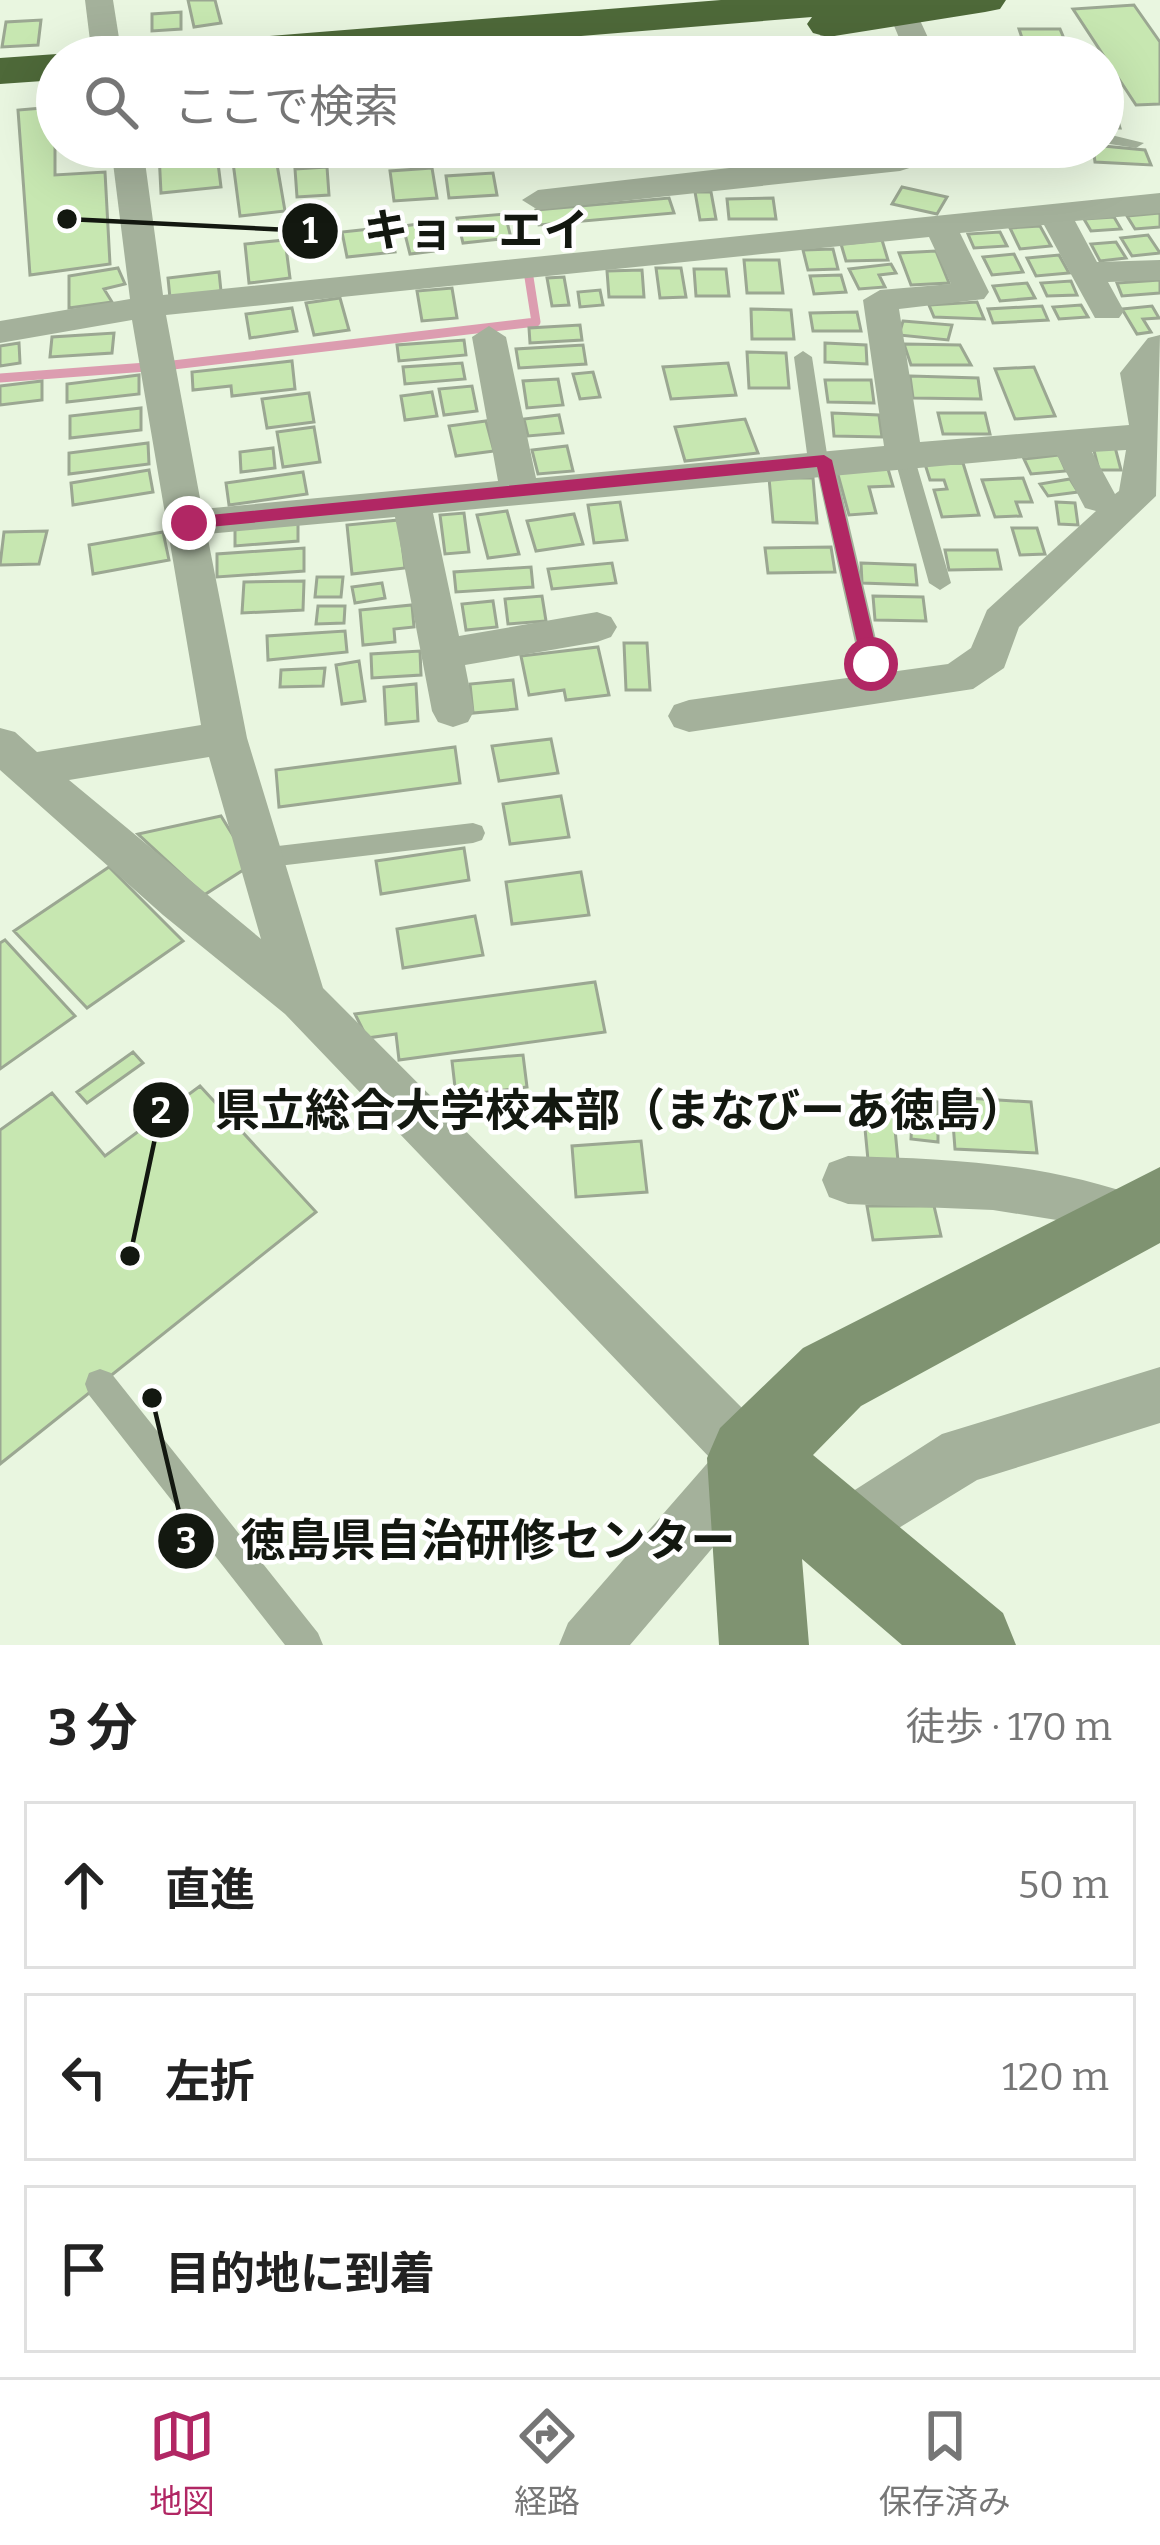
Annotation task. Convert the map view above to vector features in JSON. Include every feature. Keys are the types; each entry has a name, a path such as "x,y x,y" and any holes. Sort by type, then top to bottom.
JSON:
{"highway":[{"path":"479,36 985,0"},
{"path":"840,36 890,8"},
{"path":"0,71 36,68"},
{"path":"0,88 36,85"}],"street":[{"path":"99,0 103,36"},
{"path":"890,8 908,36"},
{"path":"130,168 156,368 189,523 225,738 302,999"},
{"path":"538,200 843,168"},
{"path":"0,332 146,307 1160,203"},
{"path":"1054,213 1107,311"},
{"path":"904,456 880,300 971,292 940,225"},
{"path":"1087,273 1160,270"},
{"path":"489,337 519,490"},
{"path":"689,716 958,678 989,658 1001,620 1132,497 1145,436 1138,373 1160,346"},
{"path":"189,523 821,461 1145,436"},
{"path":"1068,442 1132,497"},
{"path":"411,501 453,711"},
{"path":"442,654 596,626"},
{"path":"14,757 225,738"},
{"path":"14,757 179,902 302,999 750,1459 971,1645"},
{"path":"848,1180 1032,1187 1145,1211"},
{"path":"590,1645 750,1459 832,1377 1145,1211"},
{"path":"840,1534 963,1455 1160,1395"},
{"path":"750,1459 764,1645"}],"lane":[{"path":"1124,141 1136,142"},
{"path":"803,357 821,461 871,664"},
{"path":"904,456 940,583"},
{"path":"260,859 473,833"},
{"path":"100,1384 305,1645"}],"building":[{"path":"188,0 215,0 221,23 194,27"},
{"path":"1134,5 1160,42 1160,104 1136,105 1124,87 1124,36 1091,36 1073,9"},
{"path":"181,12 181,29 152,31 152,14"},
{"path":"41,20 36,45 2,47 6,22"},
{"path":"1019,29 1060,29 1063,36 1021,36"},
{"path":"36,109 36,168 55,168 55,175 105,172 110,264 30,275 18,110"},
{"path":"1124,148 1145,150 1151,165 1124,164"},
{"path":"160,168 219,168 221,187 161,193"},
{"path":"234,168 278,168 285,211 240,216"},
{"path":"327,168 329,195 297,197 295,169"},
{"path":"432,168 437,198 394,201 390,171"},
{"path":"493,173 497,195 449,198 446,176"},
{"path":"902,187 947,197 937,214 892,204"},
{"path":"695,192 711,192 716,219 700,220"},
{"path":"669,198 674,213 539,225 536,210"},
{"path":"773,198 776,219 729,219 727,199"},
{"path":"1160,213 1160,227 1135,229 1127,216"},
{"path":"505,214 511,238 463,243 457,218"},
{"path":"1114,217 1121,229 1091,231 1084,219"},
{"path":"435,222 443,250 410,254 403,226"},
{"path":"1040,226 1051,246 1020,249 1010,228"},
{"path":"389,227 395,252 347,257 342,232"},
{"path":"1000,232 1007,246 974,248 968,234"},
{"path":"1148,235 1160,253 1132,256 1121,238"},
{"path":"285,240 290,278 249,283 245,244"},
{"path":"882,240 888,260 846,261 841,244"},
{"path":"1116,242 1126,258 1100,261 1091,244"},
{"path":"833,249 838,269 808,270 803,250"},
{"path":"936,251 949,283 911,285 899,253"},
{"path":"1014,254 1023,272 992,275 983,257"},
{"path":"1059,255 1069,273 1036,276 1027,258"},
{"path":"744,260 779,260 783,293 747,293"},
{"path":"891,264 896,273 879,275 885,287 859,289 849,269"},
{"path":"118,268 125,284 104,289 112,302 69,308 69,276"},
{"path":"656,268 681,268 686,297 660,298"},
{"path":"694,269 726,269 729,296 696,296"},
{"path":"642,270 644,297 609,297 607,271"},
{"path":"219,272 221,291 170,298 168,278"},
{"path":"841,275 846,292 814,294 810,276"},
{"path":"564,277 569,305 552,306 547,278"},
{"path":"1160,280 1160,293 1122,296 1117,283"},
{"path":"1071,281 1077,295 1047,296 1041,283"},
{"path":"1027,283 1035,298 1000,301 993,286"},
{"path":"452,288 457,318 422,321 417,291"},
{"path":"600,290 603,305 580,307 578,292"},
{"path":"340,298 349,330 314,335 306,303"},
{"path":"977,302 984,319 934,317 929,305"},
{"path":"1081,305 1088,317 1059,319 1053,307"},
{"path":"1042,306 1048,320 993,323 988,309"},
{"path":"1152,306 1159,318 1143,319 1151,332 1137,334 1122,309"},
{"path":"292,308 297,331 250,338 246,314"},
{"path":"751,309 791,310 794,339 752,339"},
{"path":"857,312 861,331 813,331 810,313"},
{"path":"903,321 952,325 948,340 899,335"},
{"path":"580,325 582,340 530,343 529,328"},
{"path":"114,333 112,353 50,357 52,337"},
{"path":"464,340 466,355 399,361 397,345"},
{"path":"19,343 20,363 0,366 0,346"},
{"path":"825,343 866,345 867,364 825,362"},
{"path":"904,344 960,345 971,365 911,365"},
{"path":"583,345 586,364 519,368 516,349"},
{"path":"747,352 786,353 789,388 749,388"},
{"path":"292,361 295,389 232,396 231,386 193,390 192,372"},
{"path":"462,363 465,379 405,384 403,367"},
{"path":"728,363 736,395 671,399 663,367"},
{"path":"1034,367 1055,416 1015,419 995,369"},
{"path":"593,372 600,397 580,399 573,374"},
{"path":"139,375 139,394 67,402 67,384"},
{"path":"910,376 978,378 981,399 913,398"},
{"path":"558,379 563,405 527,408 523,381"},
{"path":"825,380 871,380 874,403 828,402"},
{"path":"42,381 42,400 0,405 0,386"},
{"path":"472,386 477,411 444,415 439,389"},
{"path":"432,392 437,416 405,420 401,396"},
{"path":"309,393 314,422 267,428 262,399"},
{"path":"141,408 141,430 70,438 70,416"},
{"path":"832,413 879,415 882,437 834,436"},
{"path":"938,413 985,413 990,434 943,434"},
{"path":"559,415 563,433 528,436 524,419"},
{"path":"745,419 758,453 685,461 675,427"},
{"path":"486,421 494,451 456,456 449,426"},
{"path":"314,427 320,462 283,467 277,432"},
{"path":"148,443 149,464 69,474 69,453"},
{"path":"567,446 573,471 538,474 532,450"},
{"path":"1093,447 1115,447 1121,470 1099,470"},
{"path":"273,448 275,468 241,472 240,452"},
{"path":"1059,455 1066,471 1031,474 1024,459"},
{"path":"963,463 979,515 942,517 934,490 947,489 944,480 930,480 925,464"},
{"path":"888,469 893,486 869,487 876,513 849,515 837,471"},
{"path":"149,470 153,492 73,505 71,483"},
{"path":"303,472 307,494 229,505 226,483"},
{"path":"769,478 813,478 817,523 773,522"},
{"path":"1023,478 1032,502 1016,502 1021,516 995,517 982,480"},
{"path":"1070,479 1078,492 1048,496 1040,484"},
{"path":"620,502 627,540 594,543 588,505"},
{"path":"1056,502 1075,503 1078,525 1059,524"},
{"path":"507,511 519,554 488,558 477,515"},
{"path":"464,513 469,552 445,554 440,515"},
{"path":"574,514 583,544 536,551 527,521"},
{"path":"399,520 405,568 352,574 347,525"},
{"path":"298,523 298,541 235,546 235,528"},
{"path":"1012,528 1037,528 1045,554 1020,555"},
{"path":"47,531 39,564 0,565 4,532"},
{"path":"163,532 169,560 93,574 89,545"},
{"path":"831,547 835,572 768,573 765,548"},
{"path":"304,548 304,571 217,577 217,554"},
{"path":"945,550 997,550 1001,569 949,570"},
{"path":"612,563 616,583 552,589 548,569"},
{"path":"861,563 915,565 917,585 862,583"},
{"path":"531,567 533,587 456,592 454,572"},
{"path":"317,577 343,577 341,597 315,597"},
{"path":"304,581 303,610 242,613 244,582"},
{"path":"382,583 385,598 355,603 352,587"},
{"path":"542,596 546,621 508,624 505,599"},
{"path":"873,596 923,597 926,621 875,620"},
{"path":"493,601 497,627 466,630 462,604"},
{"path":"412,605 414,627 394,629 395,642 363,645 360,610"},
{"path":"318,606 345,606 344,623 316,624"},
{"path":"345,631 347,652 268,660 267,636"},
{"path":"624,643 647,643 650,690 626,690"},
{"path":"598,647 609,695 566,700 564,690 529,695 521,656"},
{"path":"420,651 421,675 372,678 371,654"},
{"path":"359,661 365,701 342,704 336,665"},
{"path":"325,668 323,686 280,687 281,670"},
{"path":"513,680 517,709 473,713 470,684"},
{"path":"416,684 418,721 386,724 384,687"},
{"path":"551,739 558,773 499,781 492,746"},
{"path":"455,747 460,783 279,807 276,770"},
{"path":"561,796 569,837 510,844 503,804"},
{"path":"221,816 251,865 204,895 138,834"},
{"path":"464,848 469,880 381,894 376,861"},
{"path":"109,867 183,941 87,1008 14,931"},
{"path":"581,872 589,915 512,924 506,882"},
{"path":"475,916 483,955 403,968 397,929"},
{"path":"5,940 75,1016 0,1069 0,943"},
{"path":"595,982 605,1032 399,1060 396,1034 367,1038 355,1014"},
{"path":"133,1052 143,1063 87,1103 77,1092"},
{"path":"523,1055 527,1087 456,1096 452,1061"},
{"path":"200,1086 316,1212 0,1464 0,1130 52,1093 105,1156"},
{"path":"951,1097 1031,1102 1037,1153 955,1149"},
{"path":"913,1098 938,1102 938,1142 911,1139"},
{"path":"863,1108 893,1108 898,1161 868,1160"},
{"path":"641,1141 647,1192 576,1197 572,1146"},
{"path":"867,1206 934,1206 941,1236 873,1240"}],"waterway":[{"path":"0,378 173,365 536,322 528,271"}],"place":[{"name":"キョーエイ","path":"67,219"},
{"name":"県立総合大学校本部（まなびーあ徳島）","path":"130,1256"},
{"name":"徳島県自治研修センター","path":"152,1398"}],"route":[{"path":"189,523 824,460 871,664"}]}
